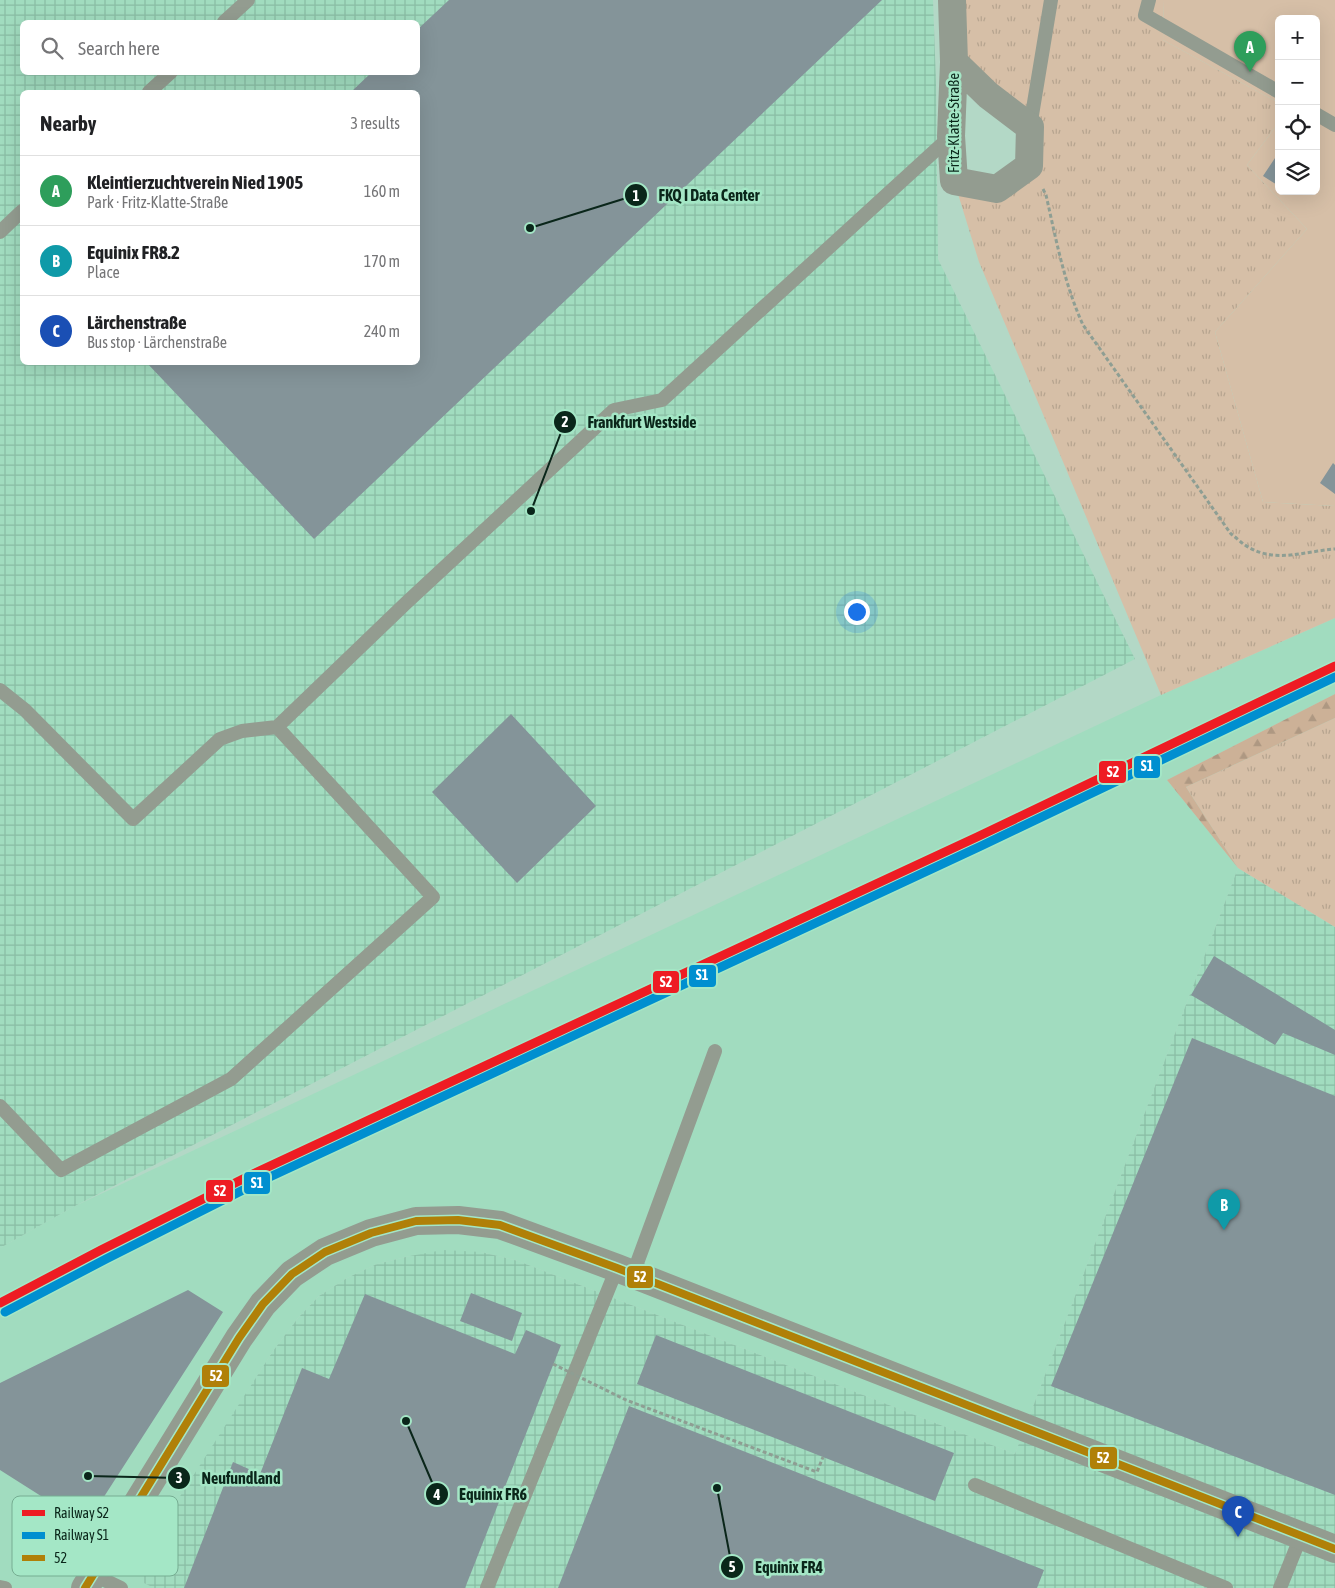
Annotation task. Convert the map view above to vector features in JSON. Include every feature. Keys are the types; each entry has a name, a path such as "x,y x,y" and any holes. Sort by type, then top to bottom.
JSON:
{"street":[{"name":"Fritz-Klatte-Straße","path":"952,0 954,62 951,136 954,181 997,189 1029,166"},
{"name":"Fritz-Klatte-Straße","path":"954,62 988,95 1030,127"},
{"path":"1029,166 1030,127"},
{"path":"141,1496 239,1338 264,1304 292,1274 325,1252 371,1233 416,1221 458,1220 500,1225 625,1271 1335,1549"}],"lane":[{"path":"226,20 248,0"},
{"path":"1030,127 1051,0"},
{"path":"1149,0 1145,15 1275,90"},
{"path":"151,90 168,75"},
{"path":"1320,116 1335,125"},
{"path":"0,690 25,710 133,819 220,739 242,731 277,727 406,603 614,410 662,400 951,136"},
{"path":"0,232 20,213"},
{"path":"0,1106 61,1170 231,1079 433,897 277,727"},
{"path":"487,1588 600,1305 625,1271 715,1051"},
{"path":"975,1485 1226,1588"},
{"path":"1280,1588 1301,1536"},
{"path":"89,1581 121,1588"},
{"path":"0,1587 5,1588"}],"path":[{"path":"1029,166 1046,195 1064,276 1083,325 1231,534 1249,548 1266,555 1282,556 1335,549"},
{"path":"553,1364 626,1400 817,1472 823,1457"}],"shaded area":[{"path":"0,0 933,0 938,259 1135,659 73,1207 0,1248"},
{"path":"1335,618 1335,694 1167,780 1238,868 1015,1454 518,1261 481,1252 410,1256 377,1264 347,1278 319,1296 298,1318 273,1351 178,1501 178,1496 12,1496 12,1576 138,1576 137,1579 154,1588 0,1588 0,1248 73,1207 1161,695"},
{"path":"1238,868 1335,927 1335,1588 154,1588 136,1579 137,1576 178,1576 178,1499 273,1351 298,1318 319,1296 347,1278 377,1264 443,1250 481,1252 518,1261 1015,1454"}],"green space":[{"path":"952,0 1164,0 1163,40 1275,101 1275,127 1247,165 1307,229 1215,332 1263,502 1335,506 1335,618 1161,695 979,262 954,181 997,189 1029,166 1030,127 954,62"},
{"path":"1164,0 1335,0 1335,506 1263,502 1215,332 1307,229 1275,195 1320,195 1320,15 1275,15 1275,101 1163,40"},
{"path":"1275,127 1275,195 1247,165"},
{"path":"1335,694 1335,718 1186,787 1238,868 1167,780"},
{"path":"1335,718 1335,927 1238,868 1186,787"}],"building":[{"path":"449,0 882,0 314,539 149,365 420,365 420,90 353,90 369,75 420,75 420,27"},
{"path":"1275,158 1275,184 1263,176"},
{"path":"1333,463 1335,465 1335,494 1320,483"},
{"path":"511,714 596,806 517,883 432,792"},
{"path":"1214,956 1335,1030 1335,1055 1283,1033 1275,1045 1191,995"},
{"path":"1192,1038 1335,1096 1335,1495 1051,1386"},
{"path":"188,1290 223,1312 104,1496 41,1496 0,1470 0,1383"},
{"path":"471,1293 522,1313 512,1341 460,1321"},
{"path":"365,1294 515,1354 526,1330 561,1345 465,1588 184,1588 233,1462 260,1474 302,1368 329,1379"},
{"path":"656,1335 954,1453 935,1501 637,1384"},
{"path":"629,1406 1044,1570 1037,1588 558,1588"}],"rail line":[{"name":"S2","path":"0,1303 255,1173 977,837 1335,666"},
{"name":"S1","path":"5,1312 259,1182 981,846 1335,677"}],"transit line":[{"name":"52","path":"142,1496 239,1338 263,1304 292,1274 325,1252 371,1233 416,1221 458,1220 500,1225 617,1268 1335,1549"},
{"name":"52","path":"85,1588 92,1576"}],"place":[{"name":"Kleintierzuchtverein Nied 1905","path":"1250,72"},
{"name":"FKQ I Data Center","path":"530,228"},
{"name":"Frankfurt Westside","path":"531,511"},
{"name":"Equinix FR8.2","path":"1224,1230"},
{"name":"Equinix FR6","path":"406,1421"},
{"name":"Neufundland","path":"88,1476"},
{"name":"Equinix FR4","path":"717,1488"},
{"name":"Lärchenstraße","path":"1238,1537"}]}
